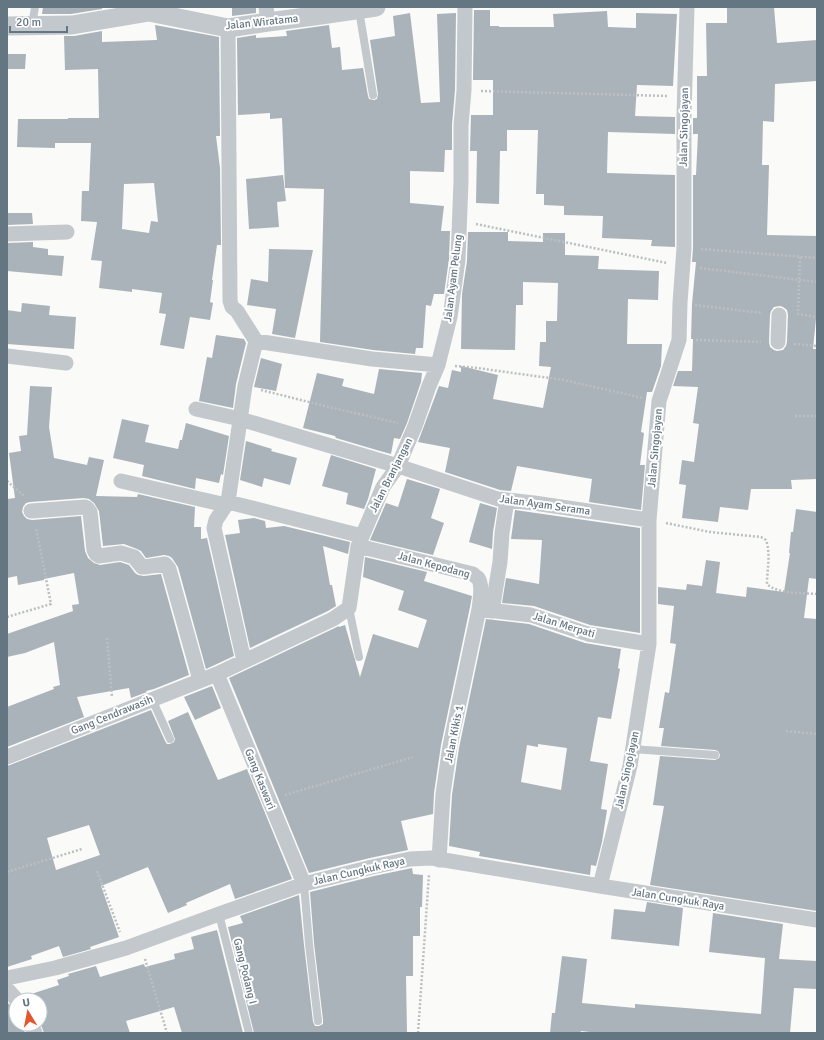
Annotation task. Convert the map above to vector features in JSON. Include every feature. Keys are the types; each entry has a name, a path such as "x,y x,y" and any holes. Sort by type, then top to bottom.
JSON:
{"street":[{"name":"Jalan Ayam Pelung","path":"438,365 450,317 458,260 464,90 465,7"},
{"name":"Jalan Singojayan","path":"600,886 630,766 649,644 649,520 659,401 679,340 684,248 684,97 687,7"},
{"name":"Jalan Wiratama","path":"7,26 72,25 150,12 228,28 267,14 314,16 367,8"},
{"path":"228,28 230,301 232,307 237,311 256,341 245,386 227,503 216,520 214,528 244,661"},
{"path":"7,234 67,232"},
{"path":"778,342 779,315"},
{"path":"256,341 372,359 438,365"},
{"path":"7,356 66,363"},
{"name":"Jalan Branjangan","path":"349,608 360,541 383,487 398,466 415,426 428,386 438,365"},
{"name":"Jalan Ayam Serama","path":"196,409 240,419 398,466 498,499 649,520"},
{"name":"Jalan Kepodang","path":"122,481 227,503 472,574 478,578 480,582 480,588 486,610"},
{"path":"486,610 500,562 502,533 507,500"},
{"path":"31,511 85,506 90,512 94,550 96,554 99,556 121,553 134,557 142,567 166,564 169,569 200,680"},
{"path":"217,674 333,619 349,608"},
{"name":"Jalan Merpati","path":"486,610 531,615 588,634 649,644"},
{"name":"Jalan Kikis 1","path":"435,859 450,746 486,610"},
{"name":"Gang Cendrawasih","path":"7,757 217,674"},
{"name":"Gang Kaswari","path":"217,674 304,884"},
{"name":"Jalan Cungkuk Raya","path":"7,978 55,968 126,948 304,884 410,859 435,859 817,920"}],"lane":[{"path":"32,26 35,7"},
{"path":"367,8 373,95"},
{"path":"349,608 360,657"},
{"path":"152,699 170,739"},
{"path":"633,749 715,755"},
{"path":"304,884 318,1022"},
{"name":"Gang Podang I","path":"219,914 248,1033"}],"path":[{"path":"464,90 684,97"},
{"path":"460,221 683,266 817,282"},
{"path":"684,248 817,258"},
{"path":"798,314 800,257"},
{"path":"680,303 779,315 798,314 817,317"},
{"path":"679,340 778,342 817,346"},
{"path":"438,365 477,368 564,380 659,401"},
{"path":"245,386 329,407 415,426"},
{"path":"795,416 817,416"},
{"path":"7,481 26,497 35,523 51,604 7,617"},
{"path":"649,520 710,532 761,537 766,540 769,556 767,574 768,584 771,588 817,594"},
{"path":"107,638 114,714"},
{"path":"786,731 817,734"},
{"path":"269,799 413,757"},
{"path":"7,872 82,849"},
{"path":"418,1033 429,877 435,859"},
{"path":"97,871 126,948"},
{"path":"141,943 167,1033"}],"building":[{"path":"43,7 102,7 102,9 71,14 42,14"},
{"path":"232,7 256,7 256,13 232,16"},
{"path":"727,7 774,7 777,43 817,40 817,81 775,84 774,122 763,121 762,165 769,165 767,235 817,236 817,309 813,349 817,349 817,479 791,480 792,489 751,489 748,510 720,507 718,522 682,518 686,485 679,484 682,460 694,462 699,424 693,423 698,387 673,386 678,371 692,371 692,304 696,262 692,262 693,175 696,175 698,134 693,134 693,118 697,118 697,76 707,76 706,23 727,23","holes":["774,307 783,307 787,310 788,315 787,342 783,350 777,351 770,347 769,342 770,315"]},
{"path":"474,10 490,10 490,26 499,27 554,27 553,14 607,11 608,27 636,28 636,13 677,14 673,86 637,85 635,116 675,117 675,134 608,132 607,173 675,175 675,247 651,246 652,240 602,238 603,216 564,215 564,206 544,205 544,194 536,194 538,130 507,130 507,151 500,151 499,204 476,203 477,151 470,151 471,115 493,115 493,80 473,80"},
{"path":"410,13 421,103 440,102 437,14 456,13 455,90 452,125 452,150 445,150 444,172 410,171 410,203 444,206 441,231 450,231 449,259 444,294 434,294 431,306 426,305 423,348 416,348 415,354 373,350 320,342 324,189 285,188 282,118 270,119 270,113 238,115 237,38 256,35 256,38 287,36 286,31 329,25 332,48 340,47 342,70 363,68 369,99 374,100 377,99 378,94 370,40 395,36 393,16"},
{"path":"155,25 219,37 220,136 216,136 220,168 221,245 217,245 212,280 210,302 213,303 210,320 190,317 184,349 160,345 166,314 159,313 162,293 132,289 132,292 99,288 102,261 91,260 97,222 81,221 82,191 89,191 91,143 55,143 55,148 17,147 18,119 99,118 98,69 65,70 64,36 74,36 102,31 102,42 157,40","holes":["154,183 158,222 151,221 149,233 122,229 124,184"]},
{"path":"7,54 26,54 25,69 7,69"},
{"path":"283,175 286,201 277,202 279,227 249,229 246,179"},
{"path":"7,213 32,213 33,224 7,225"},
{"path":"468,232 508,232 508,241 543,242 543,233 565,233 565,255 599,256 598,269 659,271 658,300 628,299 627,344 662,344 661,366 652,392 647,392 641,432 644,433 640,465 645,465 641,510 589,502 592,479 517,466 511,491 500,490 445,472 450,448 418,442 439,386 448,388 452,370 461,372 461,366 498,375 493,399 543,408 551,367 539,366 540,342 546,342 546,321 557,321 558,283 523,282 523,305 516,305 515,350 461,349 462,294 467,261"},
{"path":"33,242 33,247 48,249 48,255 64,256 62,276 7,271 7,243"},
{"path":"269,249 313,250 295,338 272,334 276,309 247,305 251,279 268,282"},
{"path":"22,303 50,306 49,315 76,317 74,349 7,344 7,310 21,312"},
{"path":"216,335 244,339 246,343 236,384 233,408 199,401 207,357 212,358"},
{"path":"261,358 282,364 276,391 254,387"},
{"path":"379,369 422,373 421,382 407,423 400,439 394,438 391,454 336,438 335,436 303,428 317,373 344,379 342,386 374,394"},
{"path":"30,386 52,387 49,427 54,458 87,465 89,457 104,460 96,496 137,497 138,494 195,507 194,527 201,527 201,539 207,538 234,656 206,669 178,567 172,558 164,555 146,558 141,551 124,544 103,546 99,511 94,503 89,499 84,498 26,503 22,512 27,519 32,520 81,516 85,551 88,558 94,563 100,565 120,562 129,565 138,575 144,576 161,574 189,675 131,698 129,688 77,697 84,717 7,747 7,707 54,689 53,687 60,685 54,642 25,653 7,657 7,634 73,611 72,605 79,604 74,573 18,585 17,576 7,578 7,499 15,498 9,453 21,451 19,436 27,435"},
{"path":"122,419 149,425 145,442 178,449 186,423 229,436 223,475 221,474 219,483 196,478 195,489 142,476 144,465 113,458"},
{"path":"246,441 272,449 271,451 297,458 290,485 264,478 262,487 240,480"},
{"path":"331,455 376,469 364,509 346,504 348,493 322,486"},
{"path":"407,479 440,489 431,518 444,523 433,555 370,540 386,503 398,507"},
{"path":"480,503 497,508 492,549 469,542"},
{"path":"796,509 817,512 817,579 809,578 804,618 817,619 817,911 650,885 664,806 653,805 660,756 715,760 719,758 720,755 718,751 715,750 661,746 664,728 659,728 665,692 669,693 676,644 670,643 674,606 658,604 658,587 686,590 687,584 702,586 706,560 720,562 716,593 746,597 747,587 784,592 790,553 791,532 793,532"},
{"path":"515,510 640,528 640,633 590,625 534,606 502,603 506,578 539,584 542,540 511,539"},
{"path":"254,518 265,521 266,528 284,526 350,542 348,554 323,546 330,585 332,585 336,606 250,648 225,535 240,533 238,520"},
{"path":"365,557 427,572 424,581 472,596 441,745 434,793 433,814 401,821 408,850 309,873 229,678 339,626 345,625 360,677 373,634 418,648 427,620 398,610 404,591 363,577"},
{"path":"486,619 529,624 585,643 621,649 618,668 620,669 611,719 598,717 590,761 608,764 601,809 607,810 602,842 596,866 591,865 590,875 479,856 480,852 449,846 452,795 459,748","holes":["538,744 567,748 561,790 521,782 527,745 538,747"]},
{"path":"212,686 221,708 195,720 184,697"},
{"path":"151,710 167,744 174,742 175,739 168,721 188,712 218,780 247,769 292,879 235,899 230,884 186,903 187,905 168,913 148,867 101,886 119,937 90,947 91,949 63,957 59,946 31,956 32,959 7,967 7,766","holes":["89,825 100,855 56,870 47,838"]},
{"path":"412,868 413,874 423,875 422,907 420,907 420,936 413,936 413,976 406,976 407,1033 254,1033 228,927 243,923 240,916 299,895 313,1022 315,1026 319,1026 323,1024 323,1020 310,892"},
{"path":"647,902 683,908 679,946 611,939 614,909 645,912"},
{"path":"713,913 783,924 779,959 817,961 817,989 794,988 790,1033 599,1033 581,1031 580,1033 550,1033 552,1013 555,1013 562,956 587,959 582,1003 635,1008 635,1004 761,1014 765,958 709,952"},
{"path":"217,930 243,1033 182,1033 174,1007 126,1021 130,1033 44,1033 48,1032 48,992 37,992 59,985 57,980 69,976 68,974 96,966 100,977 144,964 145,967 175,959 174,954 194,949 191,937"},
{"path":"7,1002 8,1032 25,1033 7,1033"}]}
